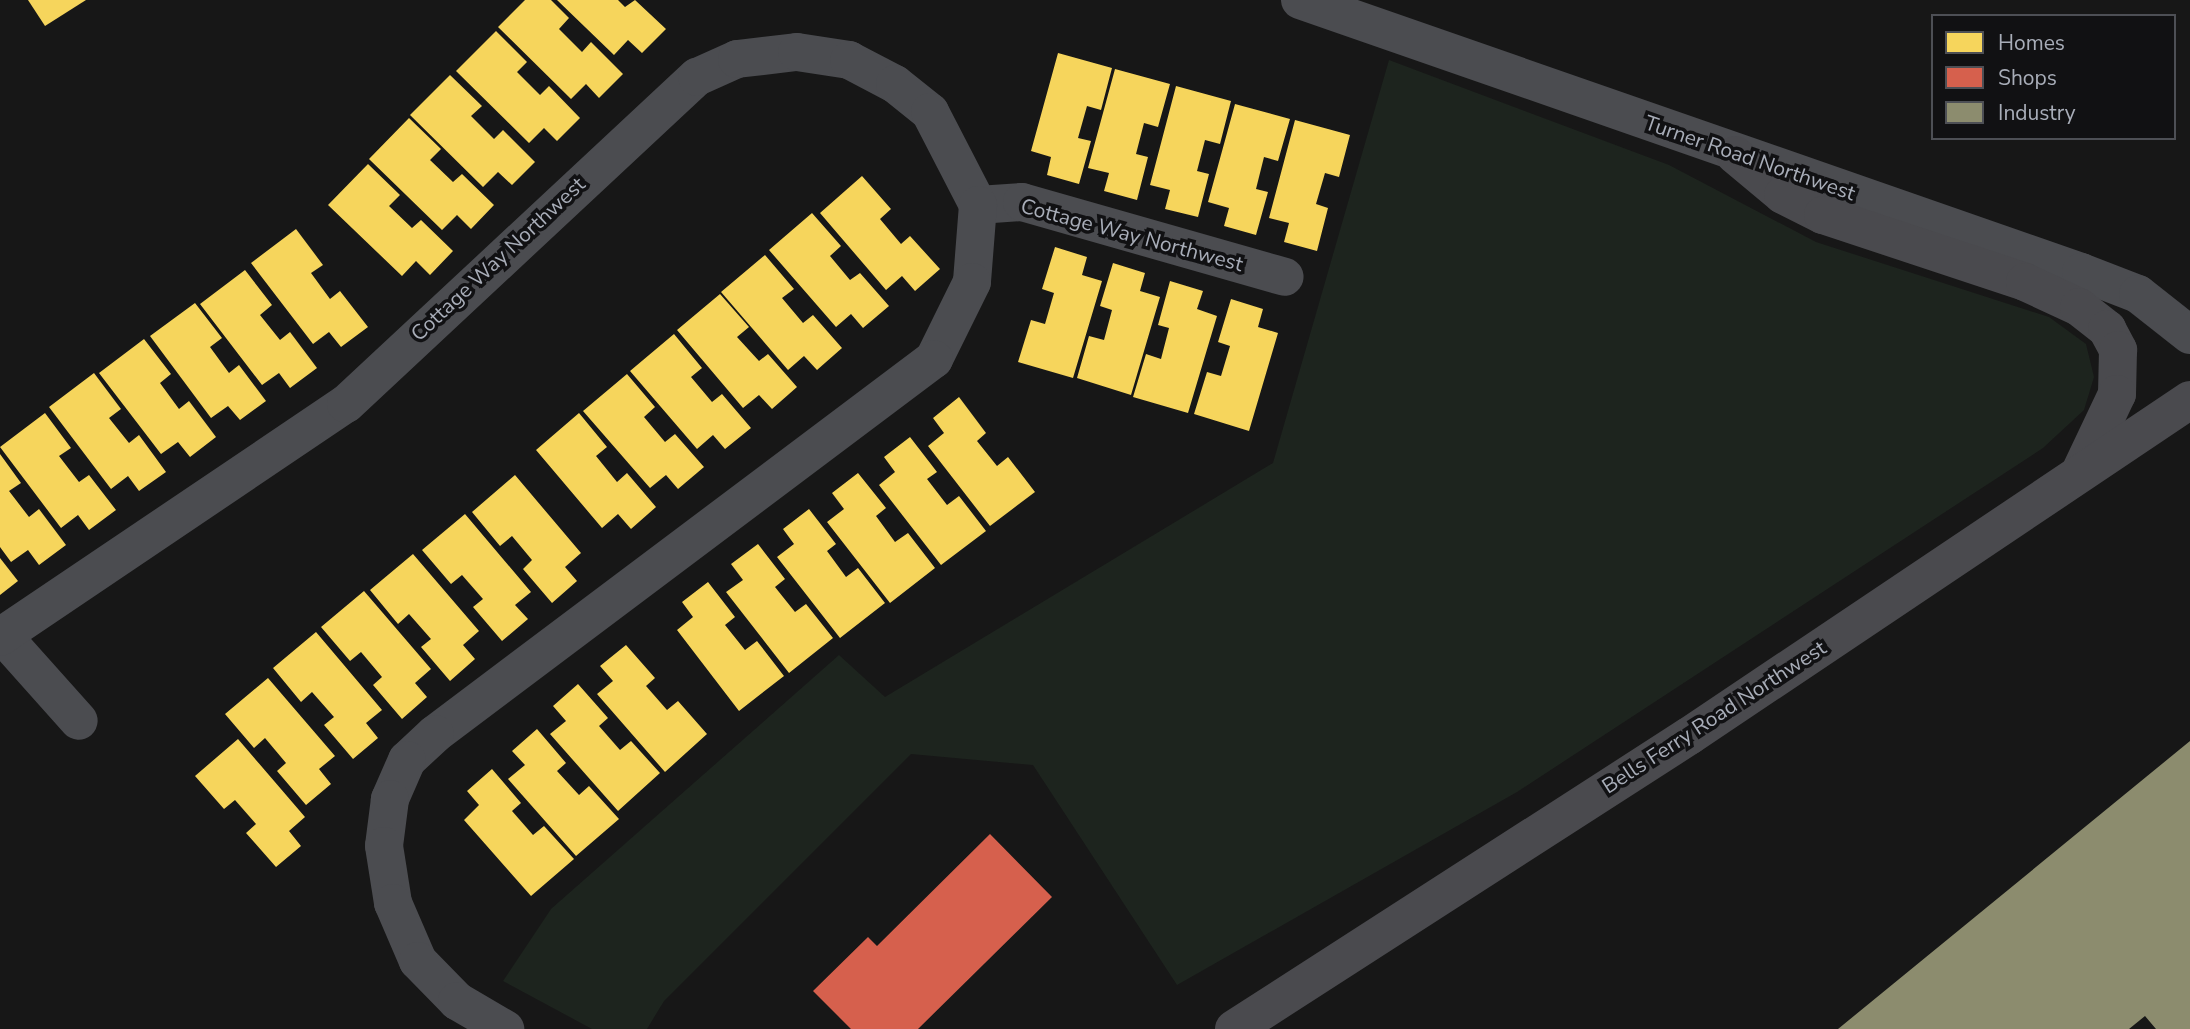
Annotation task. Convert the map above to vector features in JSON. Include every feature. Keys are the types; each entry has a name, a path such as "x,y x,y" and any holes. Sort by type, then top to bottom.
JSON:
{"main road":[{"path":"1735,155 1783,195 1823,215 2025,282 2079,307 2107,329 2119,349 2117,394 2078,475"},
{"name":"Bells Ferry Road Northwest","path":"1234,1029 2190,400"}],"street":[{"name":"Turner Road Northwest","path":"1300,0 1735,155 2081,272 2138,294 2190,335"},
{"name":"Cottage Way Northwest","path":"1,636 346,404 668,100 697,78 737,59 797,52 849,60 895,85 930,113 978,205 1023,202 1286,277"},
{"path":"505,1029 457,1001 418,961 393,904 384,846 390,799 407,761 643,576 913,380 956,324 972,282 978,205"},
{"path":"1,636 79,721"}],"shaded area":[{"path":"1389,60 1669,165 1816,242 2049,317 2086,344 2094,377 2084,410 2043,448 1517,792 1177,985 1033,765 911,754 664,1001 647,1029 592,1029 503,981 551,909 839,655 885,697 1273,463"}],"building: Homes":[{"path":"28,0 86,0 45,26"},
{"path":"525,0 551,0 569,18 559,29 582,52 591,42 623,74 599,98 586,84 571,99 498,27"},
{"path":"557,0 618,0 625,7 635,0 666,29 642,53 628,40 614,55"},
{"path":"496,31 527,62 517,72 540,95 549,86 580,118 557,141 544,128 529,143 456,71"},
{"path":"1058,53 1112,68 1101,110 1087,106 1078,138 1091,141 1079,184 1047,175 1051,157 1031,151"},
{"path":"1115,69 1170,84 1158,127 1144,123 1136,154 1148,157 1137,200 1104,191 1109,173 1088,168"},
{"path":"450,75 482,106 471,116 494,139 503,130 535,162 512,185 498,172 483,187 410,115"},
{"path":"1176,86 1231,101 1220,144 1205,140 1197,171 1209,174 1198,217 1165,209 1170,190 1150,185"},
{"path":"1235,104 1290,119 1278,161 1264,157 1256,189 1268,192 1256,235 1224,226 1229,208 1208,202"},
{"path":"409,118 441,149 430,160 453,182 462,174 494,205 471,229 457,215 442,230 369,159"},
{"path":"1295,120 1350,135 1339,177 1325,173 1316,204 1328,208 1317,251 1284,242 1289,223 1269,218"},
{"path":"368,164 400,195 389,206 412,228 421,220 453,251 430,275 416,261 402,276 328,205"},
{"path":"862,176 891,209 880,219 901,244 910,236 940,269 915,291 902,276 886,290 820,213"},
{"path":"812,213 841,246 830,256 850,280 860,273 889,306 863,328 851,314 836,327 769,250"},
{"path":"296,229 323,265 311,273 330,299 340,291 368,327 341,347 329,332 313,344 251,263"},
{"path":"1055,247 1087,257 1082,275 1102,281 1073,378 1018,362 1031,320 1045,324 1054,293 1042,289"},
{"path":"765,255 794,289 782,298 803,323 813,315 842,348 817,370 804,356 788,370 721,292"},
{"path":"1113,263 1145,273 1140,291 1160,297 1131,395 1077,378 1089,336 1104,340 1112,310 1100,306"},
{"path":"245,270 272,305 260,315 280,340 290,332 317,368 290,388 279,373 262,385 200,304"},
{"path":"1170,281 1203,291 1197,309 1217,316 1188,413 1133,397 1146,354 1161,359 1169,328 1158,325"},
{"path":"720,294 749,327 737,337 759,361 768,354 797,387 772,409 759,395 743,408 677,330"},
{"path":"1231,299 1263,309 1258,327 1278,333 1249,431 1194,414 1207,372 1221,376 1230,346 1218,342"},
{"path":"195,303 222,338 210,347 229,373 239,365 266,401 240,420 228,406 211,418 150,336"},
{"path":"674,334 702,368 691,377 712,402 722,394 751,428 725,449 713,435 697,449 630,371"},
{"path":"144,339 171,374 160,383 179,409 189,401 216,437 190,457 178,442 161,454 99,373"},
{"path":"94,373 121,409 109,418 129,443 139,435 166,472 139,491 128,476 111,489 49,407"},
{"path":"627,374 655,407 644,417 665,442 675,434 704,467 678,489 666,475 650,488 583,411"},
{"path":"959,397 986,433 977,441 997,466 1008,457 1035,492 990,526 928,446 944,433 933,418"},
{"path":"45,413 71,448 59,456 79,482 89,475 116,510 89,530 78,515 61,528 0,447"},
{"path":"579,413 607,447 596,456 617,482 627,473 656,507 631,529 618,514 602,528 536,450"},
{"path":"910,437 937,472 927,479 947,505 959,496 986,531 941,565 879,485 895,472 884,457"},
{"path":"0,454 21,483 9,491 29,517 39,509 66,545 39,565 28,550 11,562 0,547"},
{"path":"858,473 886,508 876,516 895,542 908,533 935,568 890,603 827,522 844,509 832,493"},
{"path":"515,475 581,553 565,567 577,581 552,603 523,569 532,560 512,536 500,546 472,512"},
{"path":"809,509 836,544 827,551 846,577 858,568 885,603 840,638 777,557 794,544 783,529"},
{"path":"465,514 531,592 515,605 528,619 502,641 473,607 483,599 462,575 451,584 422,550"},
{"path":"758,544 785,579 775,587 795,612 806,604 833,638 789,673 726,592 743,580 731,564"},
{"path":"413,554 479,631 463,645 475,659 450,681 421,647 431,639 409,614 398,624 370,590"},
{"path":"0,558 18,581 0,595"},
{"path":"708,582 735,617 725,625 745,650 757,641 784,676 739,711 677,630 693,617 682,602"},
{"path":"364,591 431,669 415,683 427,697 402,719 373,685 382,677 361,652 350,661 321,627"},
{"path":"316,632 382,710 366,723 378,738 353,759 324,725 334,717 312,692 301,702 273,668"},
{"path":"626,645 655,678 646,686 667,710 678,701 707,734 665,772 597,694 613,681 600,666"},
{"path":"268,678 335,756 319,769 331,784 306,805 277,771 286,763 265,738 254,748 225,714"},
{"path":"578,684 608,718 599,726 620,750 631,741 660,773 618,811 550,734 566,721 553,706"},
{"path":"537,729 566,763 557,771 579,795 589,786 619,819 576,856 508,779 525,765 512,751"},
{"path":"238,739 305,817 289,831 301,846 276,867 246,833 256,824 235,800 224,809 195,776"},
{"path":"492,769 521,803 512,811 533,835 544,826 574,859 531,896 464,820 479,805 467,791"}],"building: Shops":[{"path":"990,834 1052,897 918,1029 851,1029 813,991 868,937 877,946"}],"building: Industry":[{"path":"2190,741 2190,1029 2156,1029 2145,1016 2129,1029 1838,1029"}]}
